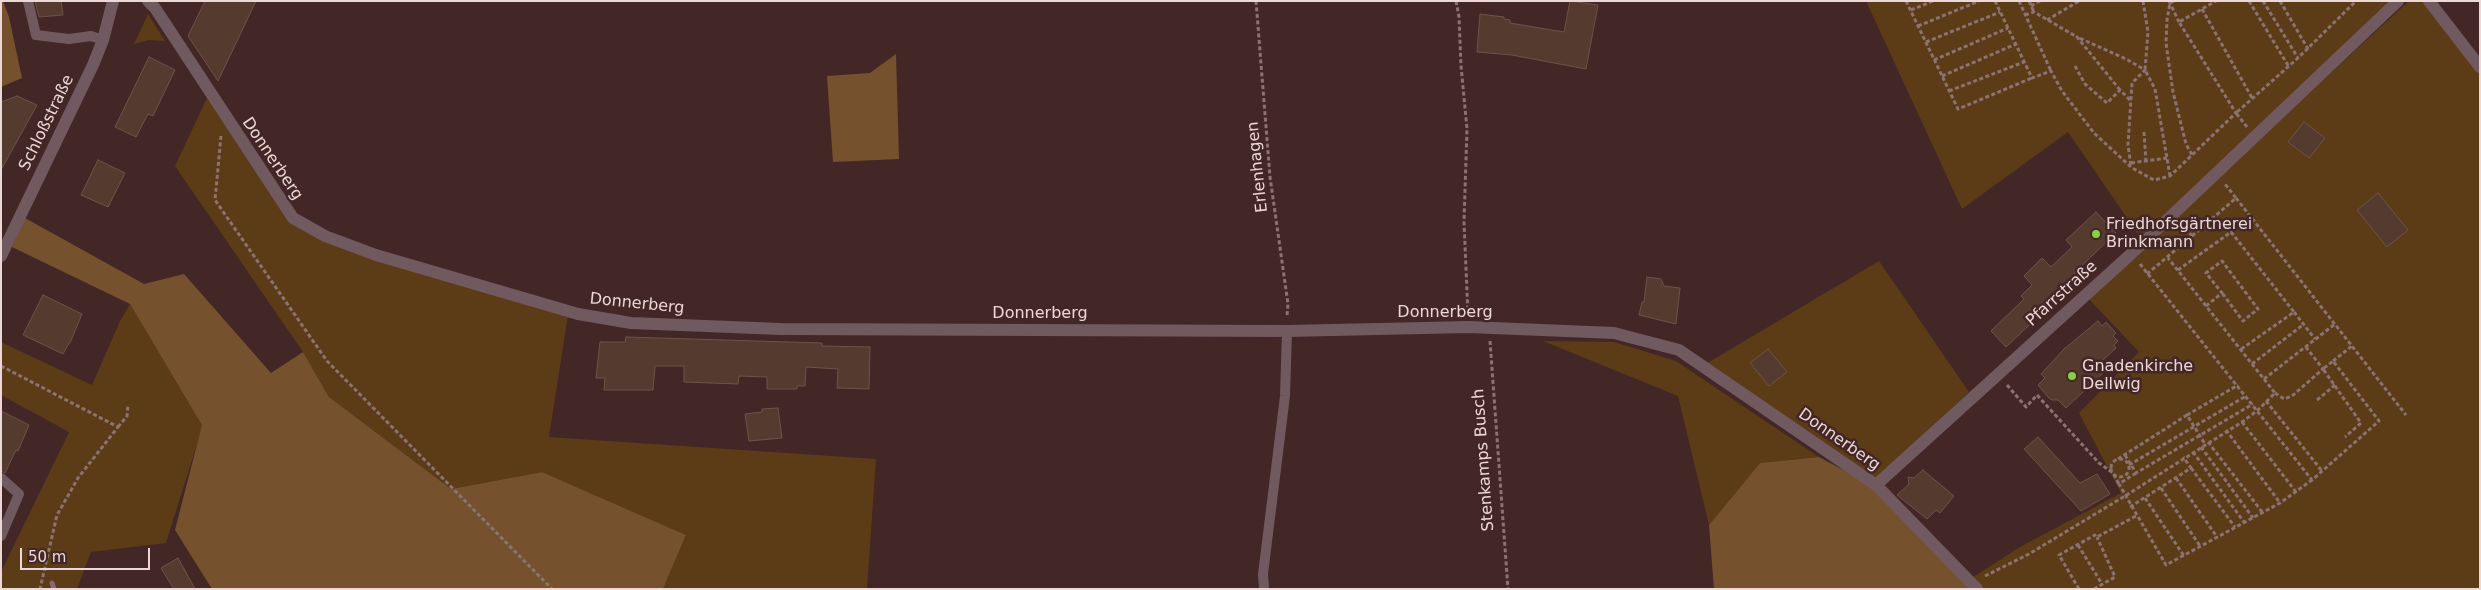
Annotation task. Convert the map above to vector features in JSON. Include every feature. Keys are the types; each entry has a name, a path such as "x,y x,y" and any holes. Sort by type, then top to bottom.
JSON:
{"street":[{"name":"Schloßstraße","path":"1,256 93,65 103,40 113,1"},
{"name":"Donnerberg","path":"148,1 155,8 224,116 293,218 325,236 376,255 528,300 597,318 631,323 780,329 1287,331 1469,327 1614,333 1680,350 1876,485 1974,586"},
{"name":"Pfarrstraße","path":"1876,485 2132,254 2173,212 2256,137 2398,1"},
{"path":"2429,1 2480,67"}],"lane":[{"path":"28,1 36,35 68,39 90,36 103,40"},
{"path":"1264,589 1263,574 1284,396 1287,331"},
{"path":"1,478 19,494 1,536"}],"path":[{"name":"Erlenhagen","path":"1256,1 1270,177 1288,304 1287,331"},
{"path":"1456,1 1459,17 1460,66 1467,129 1464,222 1469,327"},
{"path":"1906,1 1958,110 2051,71"},
{"path":"1911,10 1933,1"},
{"path":"1918,26 1978,1"},
{"path":"1995,1 2032,78"},
{"path":"2019,1 2051,71 2072,104 2094,133 2132,168 2154,180 2170,176 2252,98 2289,67 2356,1"},
{"path":"2029,1 2034,12 2047,20 2144,70 2155,90 2170,176"},
{"path":"2031,6 2040,1"},
{"path":"2047,20 2079,1"},
{"path":"2132,168 2128,145 2132,83 2144,70 2148,32 2143,1"},
{"path":"2179,22 2216,1"},
{"path":"2249,1 2289,67"},
{"path":"2263,1 2298,58"},
{"path":"2280,1 2308,49"},
{"path":"2171,2 2179,22 2236,113 2256,137"},
{"path":"2171,2 2166,43 2174,92 2186,144 2192,155"},
{"path":"2202,9 2252,98"},
{"path":"1926,42 2000,12"},
{"path":"2025,15 2034,12"},
{"path":"1934,60 2008,28"},
{"path":"2077,37 2130,100"},
{"path":"1942,76 2016,44"},
{"path":"1949,91 2024,62"},
{"path":"2075,66 2085,84 2107,103 2120,90"},
{"path":"224,116 215,200 327,360 552,589"},
{"path":"2144,132 2146,162"},
{"path":"2131,163 2167,158"},
{"path":"2216,173 2406,415"},
{"path":"2147,274 2236,198"},
{"path":"2173,212 2192,236"},
{"path":"2178,270 2232,232 2315,338"},
{"path":"2132,254 2312,480"},
{"path":"2168,258 2275,393 2284,399 2292,396 2352,346"},
{"path":"2222,261 2258,309 2243,321 2222,293 2206,273 2222,261"},
{"path":"2206,306 2222,293"},
{"path":"2240,350 2294,312"},
{"path":"2252,364 2304,324"},
{"path":"2264,379 2335,324"},
{"name":"Stenkamps Busch","path":"1488,328 1508,589"},
{"path":"2306,346 2361,423 2345,437"},
{"path":"2238,385 2187,415 2111,466 2113,474 2130,507 2166,565 2280,503 2312,480 2379,421 2333,361"},
{"path":"1,366 118,427"},
{"path":"1997,374 2026,407 2037,396 2099,463 2118,477 2123,477 2129,470 2130,465 2194,425 2246,396"},
{"path":"2318,400 2335,385"},
{"path":"1974,586 2125,496 2183,457 2242,422 2258,410 2275,393"},
{"path":"2266,401 2322,471"},
{"path":"2119,484 2253,404"},
{"path":"40,589 57,515 78,478 127,416 128,405"},
{"path":"2187,415 2207,443 2264,512"},
{"path":"2242,422 2296,492"},
{"path":"2226,430 2280,503"},
{"path":"2201,447 2254,518"},
{"path":"2192,452 2244,522"},
{"path":"2125,455 2136,473"},
{"path":"2183,457 2235,528"},
{"path":"2118,460 2124,460 2130,465"},
{"path":"2130,507 2191,468"},
{"path":"2176,478 2218,537"},
{"path":"2161,488 2200,546"},
{"path":"2145,498 2184,556"},
{"path":"2097,538 2136,516"},
{"path":"2079,589 2059,555 2095,535 2115,577 2094,589"},
{"path":"2078,545 2102,584"}],"shaded area":[{"path":"1,1 3,1 9,17 22,78 1,87"},
{"path":"1866,1 2400,1 2140,237 2068,132 1962,209"},
{"path":"2409,1 2431,1 2480,70 2480,589 1980,589 1970,579 2020,547 2121,493 2079,413 2139,352 2087,297"},
{"path":"148,14 165,41 149,40 134,44"},
{"path":"896,54 899,159 833,162 827,76 870,73"},
{"path":"208,96 293,218 336,241 447,274 542,310 568,315 549,437 876,459 867,589 663,589 686,535 542,472 451,489 329,397 303,352 175,166"},
{"path":"25,218 144,284 184,274 271,373 303,352 329,397 451,489 542,472 686,535 663,589 212,589 175,530 202,425 130,304 12,247"},
{"path":"1879,261 1969,392 1874,480 1704,365"},
{"path":"130,304 203,425 166,543 91,552 77,589 1,589 1,572 69,432 1,395 1,342 92,385 120,321"},
{"path":"1543,341 1614,342 1676,361 1819,457 1760,463 1709,525 1678,396"},
{"path":"1819,457 1873,486 1972,589 1714,589 1709,525 1760,463"}],"building":[{"path":"35,1 61,1 63,15 39,17"},
{"path":"205,1 256,1 218,81 188,36"},
{"path":"1570,1 1598,5 1586,69 1512,55 1477,52 1480,14 1504,17 1504,19 1510,20 1510,23 1564,32"},
{"path":"149,57 175,70 153,116 148,114 136,137 115,127"},
{"path":"17,96 37,105 1,170 1,102"},
{"path":"2304,122 2325,138 2309,158 2288,142"},
{"path":"98,160 125,173 108,207 81,195"},
{"path":"2378,193 2408,230 2387,247 2357,210"},
{"path":"2096,212 2116,233 2074,273 2079,278 2006,347 1991,331 2024,299 2021,296 2032,285 2024,276 2042,258 2051,267 2072,247 2066,240"},
{"path":"1647,277 1661,279 1664,286 1680,288 1676,324 1639,315 1642,302 1644,302"},
{"path":"43,295 82,314 70,343 63,354 23,335"},
{"name":"Gnadenkirche Dellwig","path":"2098,321 2102,326 2106,322 2116,333 2113,336 2118,341 2114,345 2116,348 2102,361 2103,373 2066,408 2058,400 2049,398 2038,385 2045,378 2041,374 2064,349"},
{"path":"626,337 822,343 822,346 870,347 869,389 837,388 838,369 806,367 805,386 797,386 797,389 767,389 767,377 739,376 738,384 684,382 684,366 655,366 653,390 604,390 605,378 596,378 600,342 625,342"},
{"path":"1768,349 1787,372 1769,386 1750,363"},
{"path":"778,408 782,438 749,441 745,414 762,412 762,409"},
{"path":"1,411 29,425 18,451 16,450 5,473 1,471"},
{"path":"2038,437 2080,483 2097,474 2110,494 2081,511 2024,449"},
{"path":"1923,470 1954,496 1940,513 1936,510 1927,519 1897,495 1909,484 1908,477 1914,478"},
{"path":"178,558 195,589 174,589 161,568"}],"waterway":[{"path":"52,583 54,589"}],"place":[{"name":"Friedhofsgärtnerei Brinkmann","path":"2096,234"},
{"name":"Gnadenkirche Dellwig","path":"2072,376"}]}
